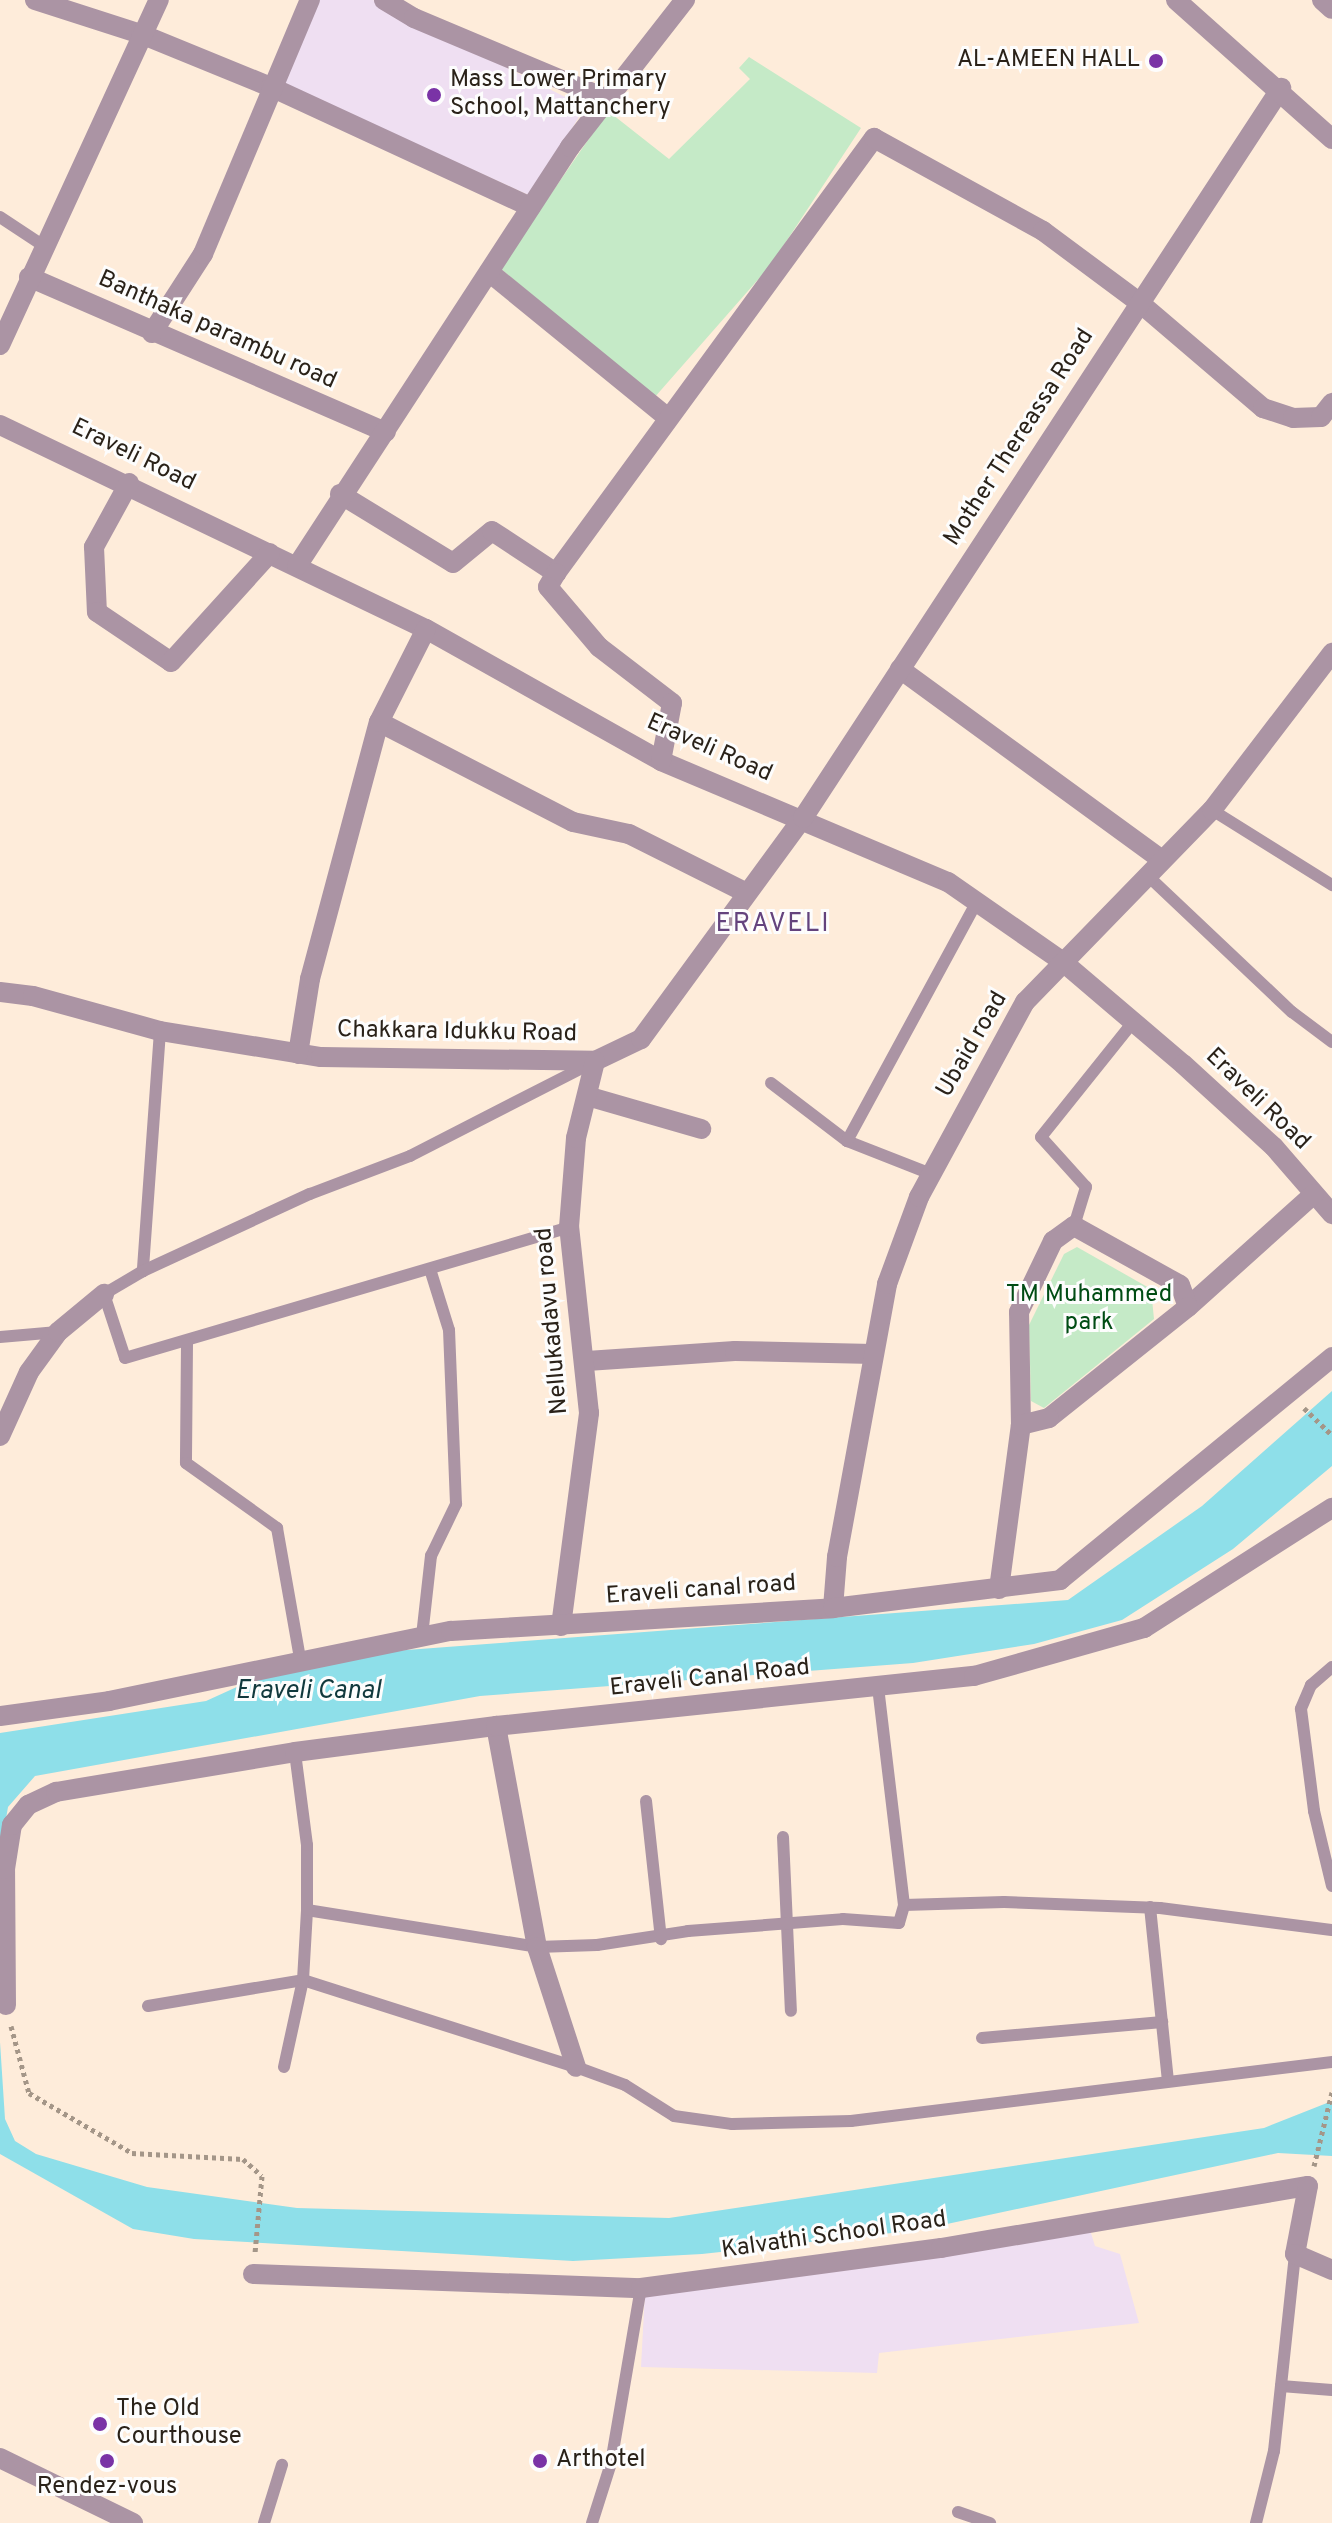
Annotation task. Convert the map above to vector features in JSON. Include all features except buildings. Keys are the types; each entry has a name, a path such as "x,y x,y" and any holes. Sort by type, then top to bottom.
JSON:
{"street":[{"path":"35,0 141,34 271,87 531,207"},
{"path":"0,345 159,0"},
{"path":"152,333 203,254 310,0"},
{"path":"297,566 340,494 386,432 531,207 607,99 685,0"},
{"path":"1322,0 1332,9"},
{"path":"392,2 607,99"},
{"path":"1182,2 1281,88 1332,139"},
{"name":"Mother Thereassa Road","path":"803,818 1281,88"},
{"path":"661,761 672,703 599,647 548,587 874,138 928,163 1043,231 1140,303 1263,408 1293,418 1321,417 1332,403"},
{"path":"489,272 668,418"},
{"name":"Banthaka parambu road","path":"29,277 386,432"},
{"name":"Eraveli Road","path":"0,425 129,483 426,629 661,761 803,818 948,882 1063,962 1133,1022 1274,1147 1332,1214"},
{"path":"129,483 94,547 97,612 171,662 270,553"},
{"path":"340,494 453,563 492,531 556,573"},
{"path":"298,1054 310,979 379,722 426,629"},
{"name":"Ubaid road","path":"833,1608 837,1557 887,1284 931,1174 1025,1002 1212,810 1332,653"},
{"path":"900,669 1155,868"},
{"path":"379,722 573,822 629,834 745,892"},
{"name":"Chakkara Idukku Road","path":"0,992 33,996 160,1031 298,1054 595,1061 641,1039 745,892 803,818"},
{"name":"Nellukadavu road","path":"561,1626 589,1413 587,1361 569,1227 576,1138 595,1061"},
{"path":"587,1096 701,1129"},
{"path":"1021,1425 1049,1418 1188,1307 1314,1194"},
{"path":"999,1589 1021,1425 1019,1312 1053,1241 1074,1226 1180,1285 1188,1307"},
{"path":"0,1436 29,1372 58,1332 104,1294"},
{"path":"587,1361 735,1351 873,1354"},
{"name":"Eraveli canal road","path":"0,1716 109,1701 300,1658 422,1636 833,1608 1060,1580 1292,1395 1332,1357"},
{"name":"Eraveli Canal Road","path":"6,2005 5,1869 12,1825 28,1805 56,1792 295,1752 496,1726 974,1676 1144,1628 1332,1509"},
{"path":"496,1726 537,1947 576,2067"},
{"path":"1308,2186 1295,2254 1332,2270"},
{"name":"Kalvathi School Road","path":"253,2274 641,2288 941,2248 1308,2186"},
{"path":"0,2458 133,2523"}],"lane":[{"path":"0,217 44,246"},
{"path":"1212,810 1332,885"},
{"path":"1155,868 1292,1012 1332,1042"},
{"path":"847,1141 977,902"},
{"path":"1074,1226 1086,1187 1041,1137 1133,1022"},
{"path":"143,1271 160,1031"},
{"path":"569,1227 187,1343 125,1358 104,1294 143,1271 310,1194 410,1156 595,1061"},
{"path":"771,1083 847,1141 931,1174"},
{"path":"422,1636 431,1556 456,1504 449,1330 430,1269"},
{"path":"0,1337 58,1332"},
{"path":"187,1343 186,1463 277,1528 300,1658"},
{"path":"1332,1667 1311,1685 1301,1709 1314,1811 1332,1886"},
{"path":"307,1910 423,1924 537,1947 661,1939 688,1931 843,1919 899,1923 904,1905 878,1687"},
{"path":"284,2067 303,1980 307,1910 307,1845 295,1752"},
{"path":"646,1801 661,1939"},
{"path":"783,1837 791,2011"},
{"path":"904,1905 1150,1907 1332,1930"},
{"path":"1150,1907 1168,2081"},
{"path":"148,2006 303,1980 576,2067 625,2085 674,2116 732,2124 851,2121 1332,2062"},
{"path":"982,2038 1162,2022"},
{"path":"1256,2523 1274,2451 1295,2254"},
{"path":"592,2523 611,2463 641,2288"},
{"path":"1281,2386 1332,2390"},
{"path":"264,2523 282,2465"},
{"path":"958,2512 990,2523"}],"path":[{"path":"1292,1395 1332,1435"},
{"path":"6,2005 29,2093 132,2153 243,2159 262,2176 253,2274"},
{"path":"1308,2186 1332,2092"}],"shaded area":[{"name":"Mass Lower Primary School, Mattanchery","path":"313,0 373,0 585,107 531,196 280,83"},
{"path":"1090,2230 1095,2246 1120,2254 1139,2323 879,2353 877,2373 641,2367 645,2292"}],"green space":[{"path":"749,57 861,128 770,266 654,398 500,268 608,111 669,159 750,79 739,68"},
{"name":"TM Muhammed park","path":"1077,1247 1151,1289 1154,1319 1044,1408 1031,1401 1029,1325 1064,1254"}],"water":[{"name":"Eraveli Canal","path":"1332,1391 1332,1466 1233,1549 1122,1620 1034,1644 913,1663 480,1696 35,1776 8,1807 0,1854 0,1733 206,1701 300,1658 1068,1600 1202,1506"},
{"path":"0,2042 5,2119 15,2141 36,2154 147,2187 297,2208 669,2218 1264,2128 1332,2101 1332,2156 1278,2153 919,2230 702,2254 573,2261 194,2239 133,2229 0,2154"}],"place":[{"name":"AL-AMEEN HALL","path":"1156,61"},
{"name":"Mass Lower Primary School, Mattanchery","path":"434,95"},
{"name":"The Old Courthouse","path":"100,2424"},
{"name":"Rendez-vous","path":"107,2461"},
{"name":"Arthotel","path":"540,2461"}],"district":[{"name":"ERAVELI","path":"773,925"}]}
